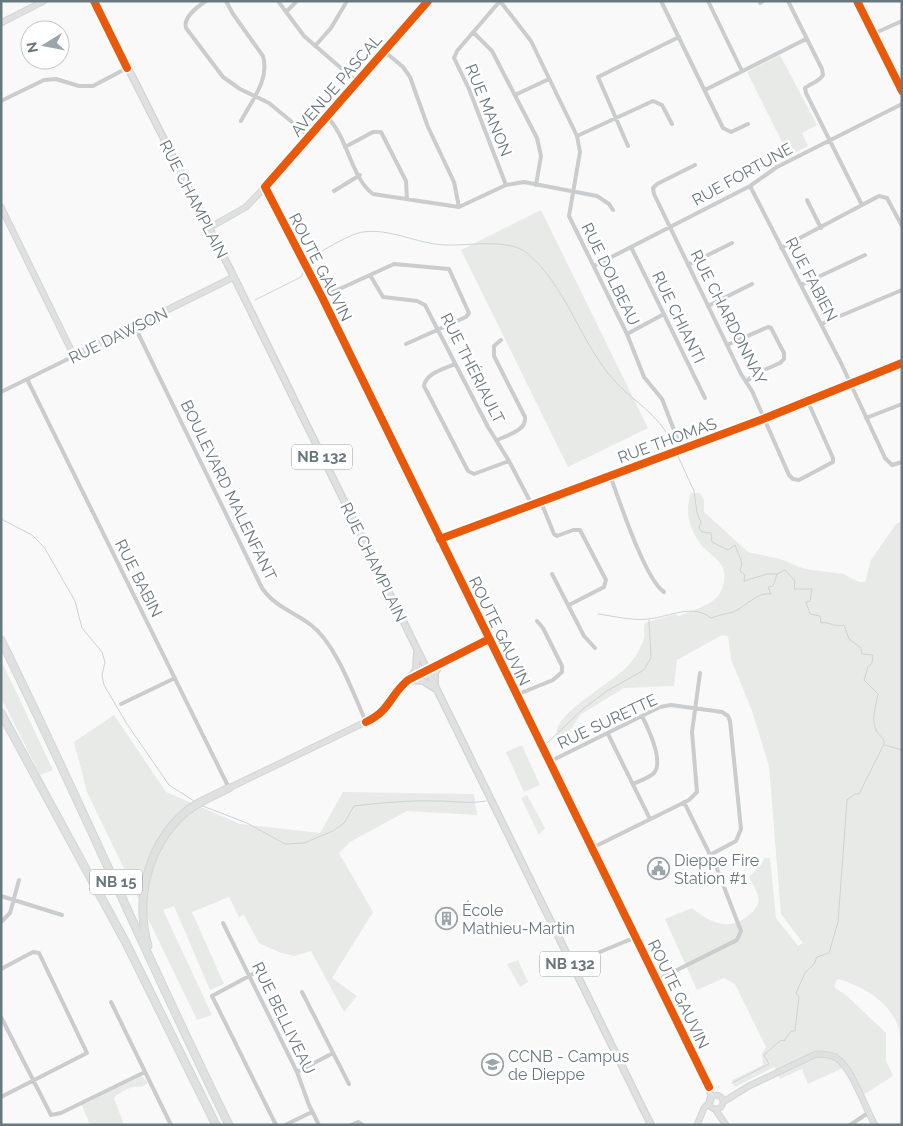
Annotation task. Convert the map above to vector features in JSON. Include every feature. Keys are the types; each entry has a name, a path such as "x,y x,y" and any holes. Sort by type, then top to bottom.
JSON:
{"highway":[{"name":"NB 15","path":"1,640 62,763 154,968 229,1125"},
{"name":"NB 15","path":"1,713 126,943 216,1125"},
{"path":"154,968 143,919 143,900 145,879 155,853 182,815 197,804 229,788"}],"main road":[{"name":"RUE CHAMPLAIN","path":"94,1 234,277 650,1125"},
{"path":"417,648 417,665 408,680 423,681 437,689"},
{"path":"437,689 434,676 441,663"}],"street":[{"path":"1,23 44,1"},
{"path":"206,1 197,7 186,20 186,28 223,77 240,89 256,94 269,102 310,137"},
{"path":"226,1 263,56 266,72 241,121"},
{"path":"278,1 314,46 357,82"},
{"path":"286,12 297,1"},
{"path":"314,46 335,23 347,1"},
{"name":"RUE MANON","path":"500,1 457,51 454,58 469,89 506,185"},
{"name":"RUE DOLBEAU","path":"500,1 528,36 577,136 580,152 568,216 627,334 644,376 662,399 681,448"},
{"path":"661,1 727,131 731,132 748,124"},
{"path":"708,1 742,72"},
{"path":"788,1 823,75 805,88 806,93 862,205"},
{"path":"857,1 902,91"},
{"name":"AVENUE PASCAL","path":"209,228 246,207 310,137 426,2"},
{"path":"873,34 902,21"},
{"path":"473,32 492,51 540,150 536,185"},
{"path":"628,146 598,77 679,37"},
{"path":"705,90 806,40"},
{"path":"384,51 403,67 410,77 428,127 454,182 459,207"},
{"path":"1,101 44,80 56,79 79,86 93,86 127,68"},
{"path":"515,95 549,78"},
{"path":"577,136 656,101 662,105 672,124"},
{"name":"RUE FORTUNE","path":"594,266 750,186 777,167 902,104"},
{"path":"327,117 336,128 368,190 373,194 459,207 516,182 597,196 609,204 613,210"},
{"path":"346,147 373,132 381,132 406,181 407,200"},
{"name":"RUE CHARDONNAY","path":"695,165 653,188 654,194 790,475 793,479 799,480 832,462 833,458 808,402"},
{"path":"334,191 360,175"},
{"name":"RUE FABIEN","path":"750,186 821,324 888,463 892,465 902,462"},
{"name":"ROUTE GAUVIN","path":"265,187 322,297 709,1087 723,1104"},
{"path":"781,248 878,196 885,197 902,226"},
{"path":"807,200 821,228"},
{"path":"1,207 74,356"},
{"path":"688,265 732,244"},
{"name":"RUE CHIANTI","path":"631,247 705,398"},
{"path":"801,285 865,255"},
{"path":"322,297 400,263 449,269 454,275 469,313 466,317 406,344"},
{"name":"RUE THÉRIAULT","path":"370,275 383,297 425,305 488,427 509,461 532,505"},
{"name":"RUE DAWSON","path":"1,392 234,277"},
{"path":"708,306 752,284"},
{"path":"821,324 902,290"},
{"path":"627,334 664,314"},
{"path":"727,345 768,326 772,328 784,353 784,358 780,363 755,374 746,382"},
{"name":"BOULEVARD MALENFANT","path":"135,327 262,588 269,598 311,624 320,632 336,658 366,722"},
{"path":"497,440 523,427 526,423 525,417 494,356 494,346 501,340"},
{"name":"RUE THOMAS","path":"440,540 681,448 808,402 902,363"},
{"path":"455,364 430,375 425,380 424,386 468,471 474,474 509,461"},
{"name":"RUE BABIN","path":"26,380 229,788"},
{"path":"866,418 902,404"},
{"path":"610,475 636,543 656,584 664,592"},
{"path":"541,502 554,534 558,536 572,530 580,530 606,580 604,587 569,605"},
{"path":"552,574 584,636 595,648"},
{"path":"516,695 553,680 562,672 562,666 543,628 537,621"},
{"path":"229,788 366,722 384,711 400,686 408,680 488,639"},
{"path":"592,848 694,798 698,786 692,732 700,673"},
{"path":"122,704 175,678"},
{"name":"RUE SURETTE","path":"549,762 666,705 722,712 728,716 741,829 736,841 710,855"},
{"path":"632,784 655,772 656,766 654,741 642,716"},
{"path":"608,734 650,819"},
{"path":"656,980 733,942 740,935 740,926 730,897 684,802"},
{"path":"1,922 10,913 19,880"},
{"path":"1,896 62,915"},
{"name":"RUE BELLIVEAU","path":"224,923 297,1072 319,1125"},
{"path":"570,964 636,937"},
{"path":"1,968 33,952 40,953 86,1050 85,1055 1,1097"},
{"path":"264,968 212,996 276,1125"},
{"path":"302,992 349,1084"},
{"path":"111,1002 171,1125"},
{"path":"1,1017 49,1113 54,1116 145,1072"},
{"path":"297,1072 333,1053"},
{"path":"696,1125 710,1101 718,1096 734,1093 816,1054 827,1054 837,1058 846,1067 875,1125"},
{"name":"ROUTE GAUVIN","path":"709,1087 710,1101 714,1109"},
{"path":"703,1112 723,1104 734,1093"},
{"path":"723,1104 727,1125"},
{"path":"714,1109 727,1125"},
{"path":"285,1125 312,1112"},
{"path":"850,1125 868,1113"},
{"path":"351,1125 358,1122 363,1125"}],"shaded area":[{"path":"780,55 817,125 802,133 808,146 789,156 747,72"},
{"path":"541,210 648,428 568,467 461,250"},
{"path":"691,493 700,493 704,500 704,512 748,552 780,559 805,569 843,574 859,582 865,582 871,560 896,524 902,521 902,1054 898,1026 888,1009 873,995 855,985 837,979 834,987 847,996 886,1033 886,1061 893,1076 860,1097 845,1067 808,1084 802,1069 780,1079 774,1067 735,1087 732,1080 763,1065 762,1054 766,1047 735,984 724,978 697,990 665,919 692,908 706,918 720,924 734,923 742,920 753,911 759,900 749,877 763,862 764,858 770,858 776,918 798,946 803,943 781,914 769,766 752,711 731,659 728,636 722,635 677,660 674,686 624,688 580,715 572,728 560,737 557,736 558,727 564,717 574,707 624,670 633,660 643,641 645,623 675,614 679,616 708,604 719,595 723,587 724,570 716,558 698,541 692,528 688,514"},
{"path":"1,660 53,770 40,775 1,697"},
{"path":"114,715 166,792 240,824 320,833 343,792 474,794 477,815 407,811 350,842 339,853 373,912 332,978 357,996 344,1012 311,951 294,956 259,943 244,915 239,917 229,897 192,912 224,984 210,990 174,906 163,910 212,1015 197,1020 87,792 74,742"},
{"path":"522,745 540,785 524,792 506,752"},
{"path":"527,795 545,828 539,835 521,798"},
{"path":"518,960 528,982 520,987 507,964"},
{"path":"142,1076 148,1083 142,1087 126,1090 114,1098 124,1125 90,1125 82,1105"}],"waterway":[{"path":"308,263 333,244 358,233 373,231 435,244 499,244 519,248 527,253 552,280 601,363 618,385 664,429 674,449"},
{"path":"255,300 301,277 305,269"},
{"path":"676,452 694,491 697,513 701,522 699,528 702,532 711,533 712,542 728,550 735,545 742,563 740,571 745,575 744,581 767,574 777,574"},
{"path":"1,519 32,535 44,547 75,601 82,628 102,652 105,662 102,675 104,685 127,724 169,785 194,801"},
{"path":"598,614 642,619 689,611 704,614 711,618 738,610 756,597 771,594 768,587 773,586 777,574 785,570 795,581 794,589 812,589 810,601 806,602 810,614 820,616 821,623 838,626 844,625 849,639 861,648 862,654 873,655 872,663 868,667 864,680 878,694 874,722 884,744 859,794 855,794 847,800 838,922 829,953 817,957 814,964 805,973 796,993 799,997 795,1031 791,1031 784,1041 781,1040 764,1055 769,1064 732,1083"},
{"path":"545,745 583,709 607,691 644,670 651,658 649,620"},
{"path":"885,745 902,750"},
{"path":"200,805 247,823 285,844 304,843 333,831 344,823 354,806 415,801 486,801"}],"cycle path":[{"path":"94,1 127,68"},
{"path":"428,1 265,187 322,297 709,1087"},
{"path":"857,1 902,91"},
{"path":"440,539 763,419 902,363"},
{"path":"366,722 380,713 408,680 489,639"}],"place":[{"name":"Dieppe Fire Station #1","path":"658,869"},
{"name":"École Mathieu-Martin","path":"446,919"},
{"name":"CCNB - Campus de Dieppe","path":"492,1065"}]}
